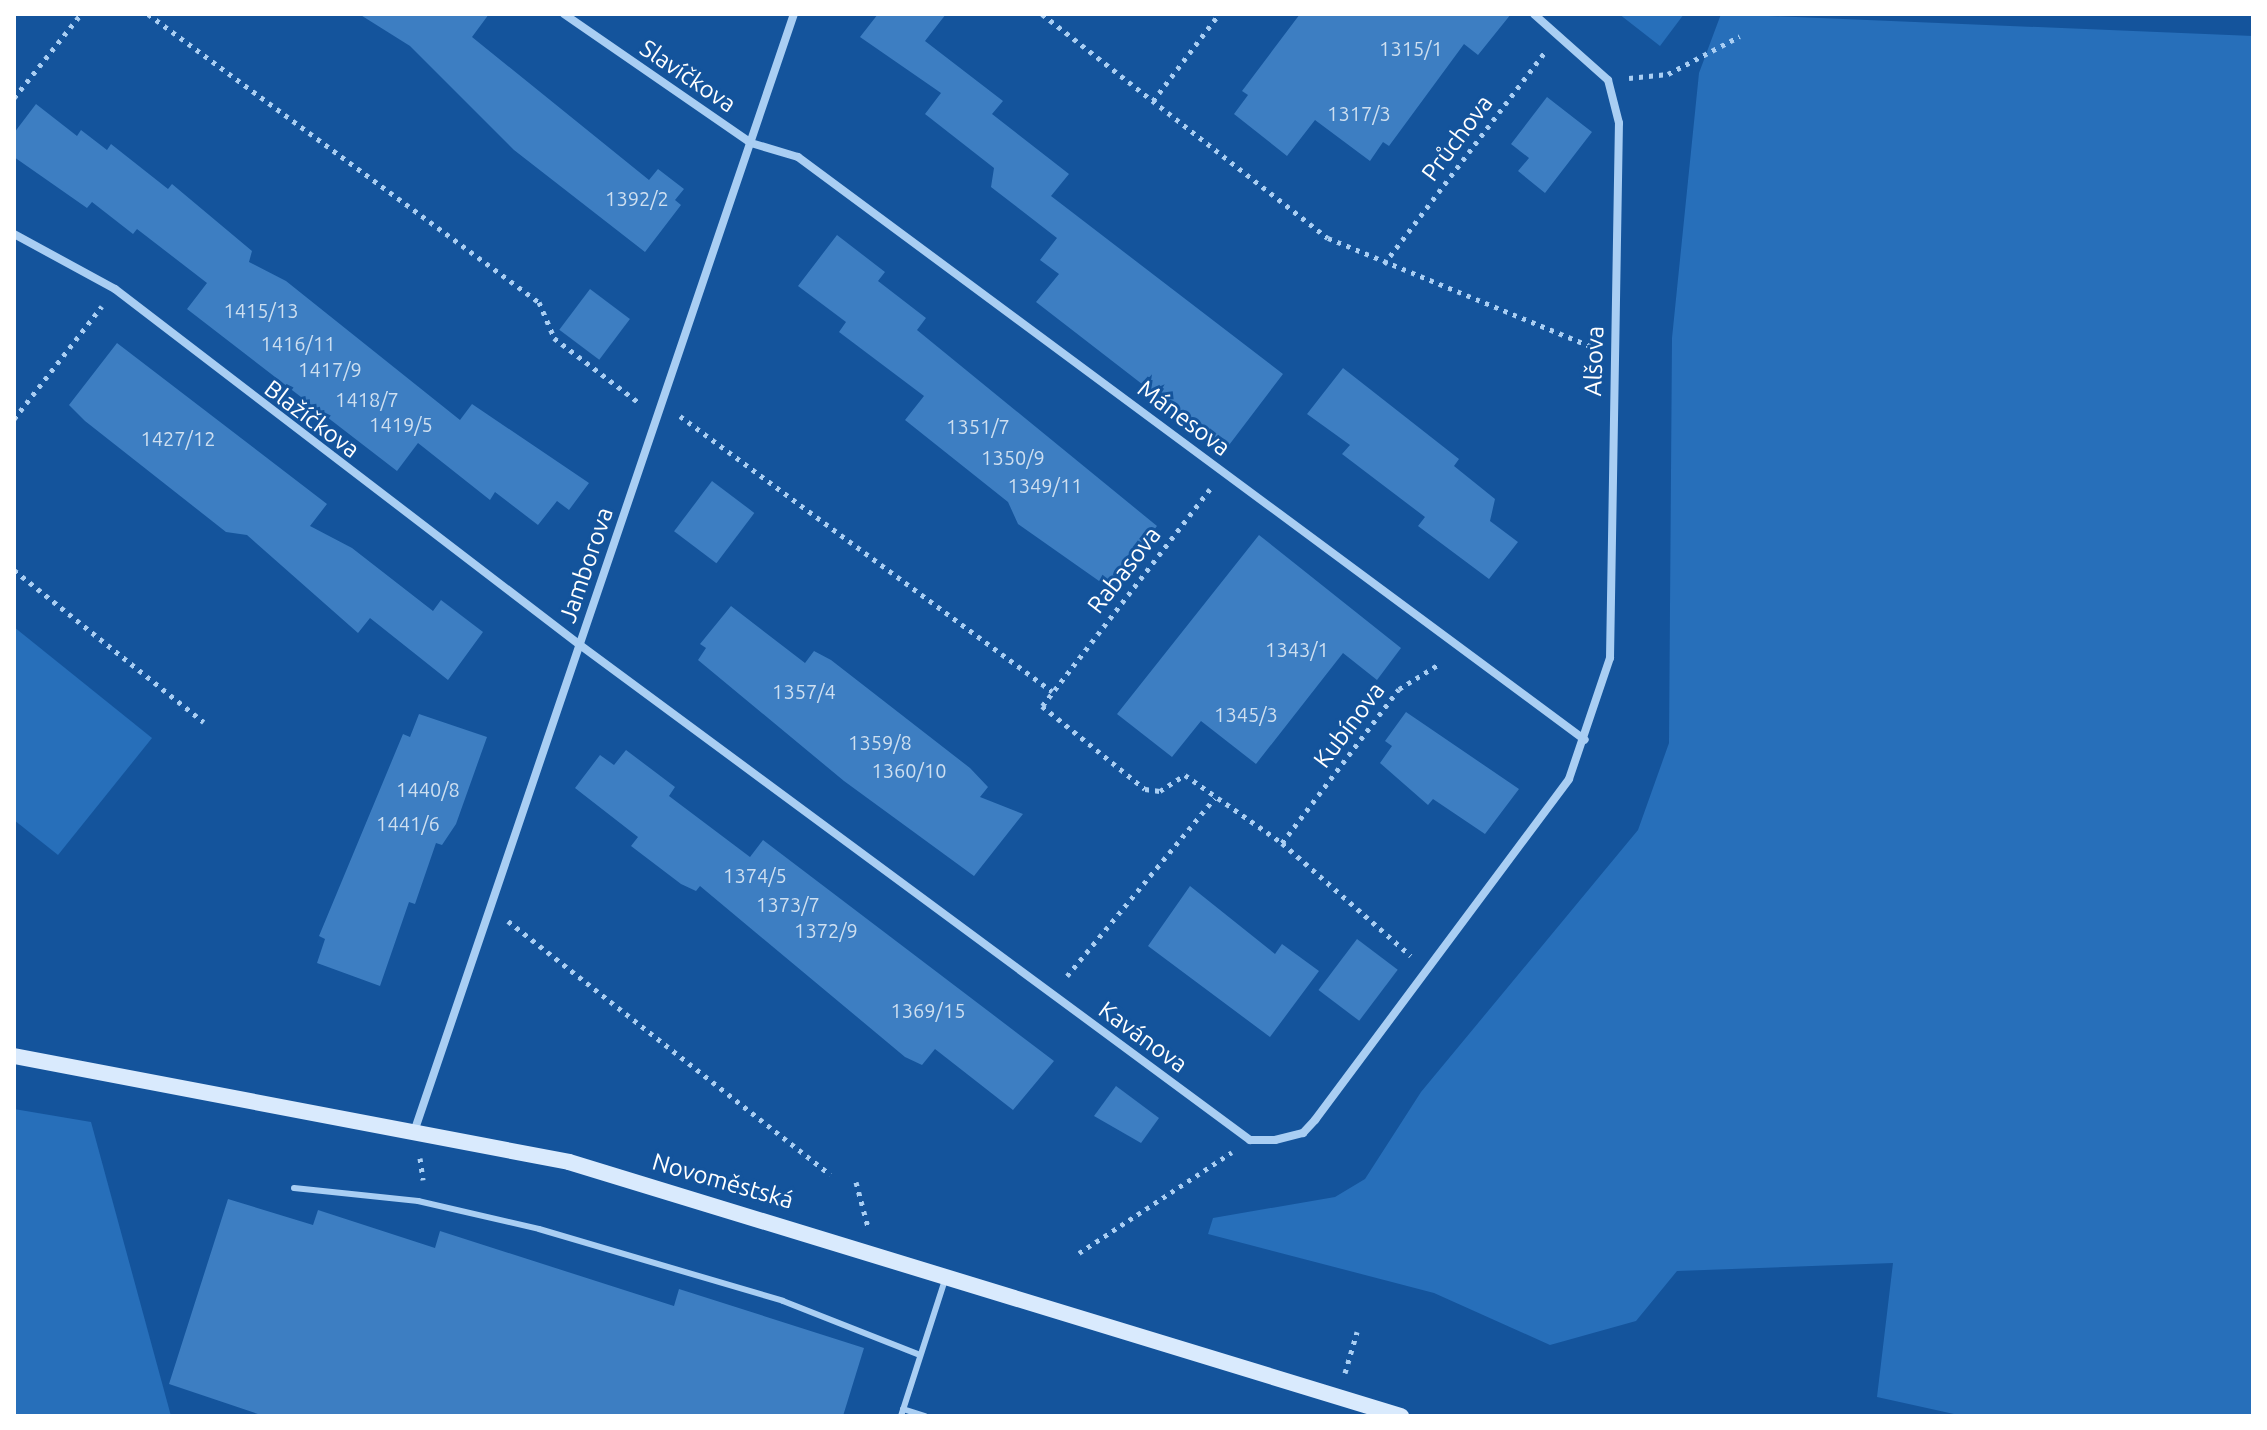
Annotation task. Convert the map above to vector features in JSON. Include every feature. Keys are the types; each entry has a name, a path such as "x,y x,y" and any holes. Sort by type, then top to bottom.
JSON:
{"street":[{"name":"Slavíčkova","path":"564,14 751,143"},
{"name":"Jamborova","path":"415,1129 794,14"},
{"path":"1534,14 1559,33 1608,80"},
{"name":"Alšova","path":"1585,740 1610,658 1619,123 1608,80"},
{"name":"Mánesova","path":"751,143 798,157 1585,740"},
{"name":"Blažíčkova","path":"14,234 115,289 580,645"},
{"name":"Kavánova","path":"580,645 1250,1140"},
{"path":"1250,1140 1303,1133 1428,971 1569,779 1585,740"},
{"name":"Novoměstská","path":"14,1056 415,1129 569,1162 870,1249 1401,1416"}],"lane":[{"path":"294,1188 418,1201 783,1301 920,1355"},
{"path":"925,1416 902,1413 947,1274"}],"path":[{"path":"14,98 81,14"},
{"path":"148,14 539,302 554,338 637,401"},
{"path":"1042,14 1328,238 1384,264 1614,356"},
{"path":"1153,101 1219,14"},
{"name":"Průchova","path":"1384,264 1559,33"},
{"path":"1608,80 1668,74 1740,36"},
{"path":"14,419 115,289"},
{"path":"682,417 1052,691 1042,706 1050,716 1145,789 1160,791 1185,775 1282,843 1428,971"},
{"name":"Rabasova","path":"1052,691 1223,472"},
{"path":"14,570 204,722"},
{"name":"Kubínova","path":"1282,843 1399,689 1463,649"},
{"path":"1052,995 1215,798"},
{"path":"491,909 830,1174"},
{"path":"415,1129 418,1201"},
{"path":"1079,1253 1250,1140"},
{"path":"856,1182 870,1249"}],"shaded area":[{"path":"1619,14 1684,14 1660,46"},
{"path":"1721,14 2253,36 2253,1416 1963,1416 1877,1397 1893,1263 1677,1271 1636,1321 1550,1345 1434,1293 1208,1234 1213,1218 1335,1197 1365,1179 1421,1092 1638,830 1669,743 1672,338 1699,73"},
{"path":"14,627 152,738 58,855 14,820"},
{"path":"14,1109 91,1122 171,1416 14,1416"}],"building":[{"path":"359,14 489,14 472,37 649,180 658,169 684,189 675,200 681,205 645,252 514,150 410,46"},
{"path":"878,14 946,14 925,41 1003,101 992,114 1069,174 1051,196 1283,374 1226,449 1036,302 1059,274 1040,260 1057,238 991,187 994,168 925,114 941,93 860,37"},
{"path":"1300,14 1511,14 1478,55 1464,44 1389,146 1383,142 1370,161 1315,120 1287,156 1234,114 1248,95 1242,91"},
{"path":"1547,97 1592,132 1545,193 1518,171 1529,158 1511,144"},
{"path":"36,104 77,136 81,130 107,150 111,144 168,189 172,184 252,251 249,262 286,281 460,420 472,404 589,483 569,510 557,501 538,525 495,492 490,500 418,443 397,471 187,309 207,283 137,229 133,234 92,202 87,208 14,157 14,133"},
{"path":"837,235 885,272 878,281 926,318 917,330 1157,526 1109,588 1018,524 1008,502 905,420 924,396 839,332 846,322 798,286"},
{"path":"590,289 630,319 599,360 559,330"},
{"path":"117,343 327,504 310,526 352,548 433,611 441,600 483,632 448,680 370,618 358,633 247,535 226,532 69,405"},
{"path":"1343,368 1459,459 1454,466 1495,499 1490,521 1518,542 1489,579 1418,526 1425,517 1342,454 1350,445 1307,414"},
{"path":"712,481 754,513 716,563 674,531"},
{"path":"1259,535 1401,648 1377,680 1343,653 1256,764 1201,721 1172,757 1117,714"},
{"path":"731,606 805,663 814,651 831,660 970,768 988,787 980,797 1023,814 974,876 844,781 698,660 706,648 700,644"},
{"path":"1406,712 1519,789 1485,834 1433,799 1428,805 1380,763 1392,746 1385,741"},
{"path":"419,714 487,737 456,824 442,845 436,843 415,904 409,902 380,986 317,963 325,939 319,936 403,734 410,737"},
{"path":"626,750 675,787 669,796 750,857 763,840 1054,1061 1013,1110 935,1049 922,1065 905,1057 700,886 696,891 681,884 631,846 638,837 575,788 600,755 614,765"},
{"path":"1190,886 1275,954 1282,944 1319,971 1270,1037 1148,946"},
{"path":"1357,939 1398,970 1359,1021 1318,990"},
{"path":"1116,1086 1159,1118 1141,1143 1094,1116"},
{"path":"228,1199 313,1225 318,1210 435,1248 440,1231 674,1306 679,1289 864,1348 843,1416 264,1416 169,1384"}]}
